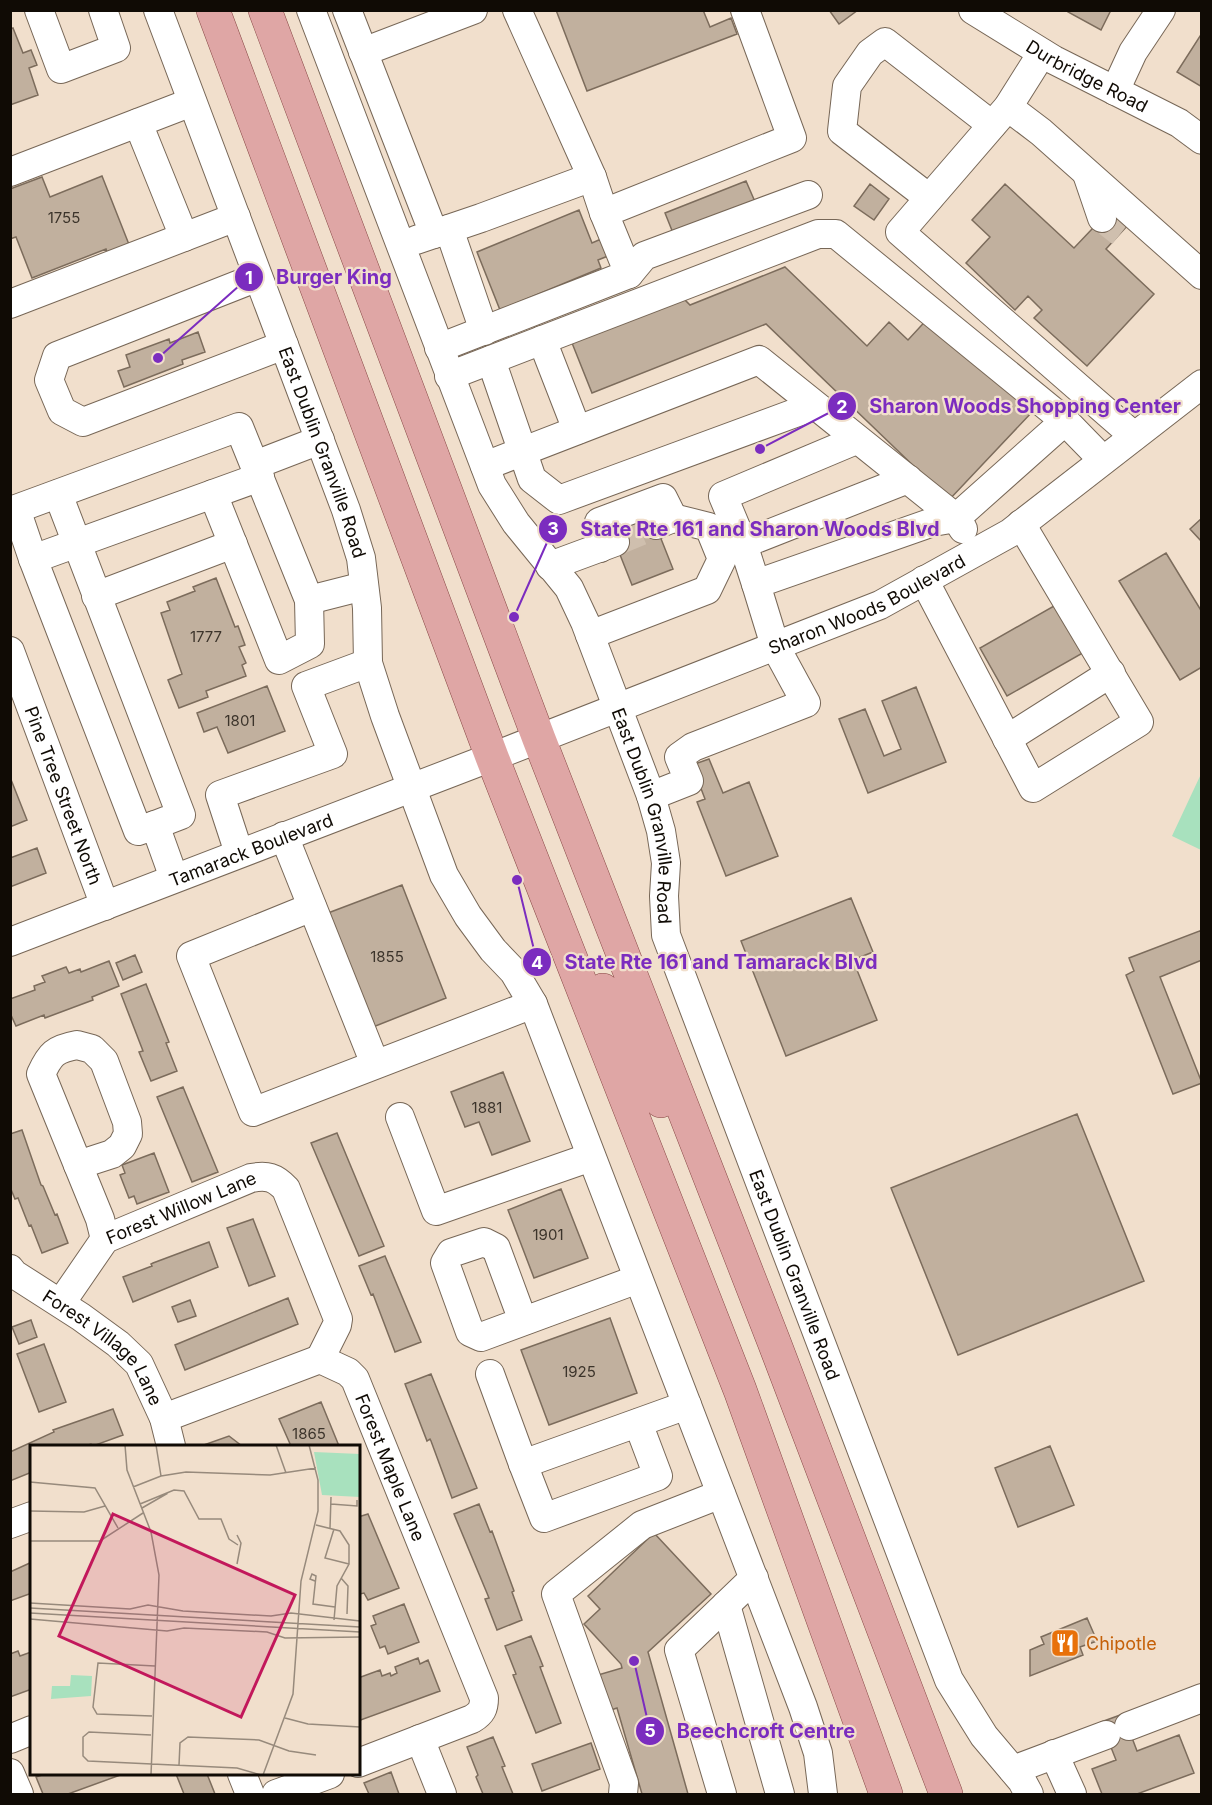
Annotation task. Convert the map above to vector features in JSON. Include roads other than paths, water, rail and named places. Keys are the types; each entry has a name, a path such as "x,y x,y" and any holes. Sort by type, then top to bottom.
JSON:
{"main road":[{"path":"213,10 492,757 740,1390 886,1794"},
{"path":"265,10 539,739 726,1218 946,1794"},
{"path":"492,757 531,805 588,960 647,1076 726,1218"},
{"path":"811,1586 881,1724 910,1794"}],"street":[{"path":"39,10 61,69 116,48 103,10"},
{"name":"East Dublin Granville Road","path":"158,10 320,440 361,558 368,663 385,716 444,875 468,916 493,950 514,972 533,1004 804,1707 818,1754 823,1794"},
{"name":"East Dublin Granville Road","path":"311,10 492,485 516,523 568,588 590,635 651,796 661,831 666,863 664,896 666,935 949,1680 984,1736 1022,1780 1029,1794"},
{"path":"363,52 473,10"},
{"path":"517,10 592,177 629,274"},
{"path":"604,213 792,138 745,10"},
{"name":"Durbridge Road","path":"973,10 1042,53 1179,123 1202,140"},
{"path":"1115,91 1133,52 1161,10"},
{"path":"321,38 342,27 349,11"},
{"path":"349,11 363,52 484,331"},
{"path":"929,198 842,131 847,86 870,53 885,42 1000,116 1041,132 1202,275"},
{"path":"1042,53 1000,116 900,232 1134,436"},
{"path":"10,172 192,102"},
{"path":"138,123 184,237"},
{"path":"1087,172 1112,225 1153,231"},
{"path":"400,245 592,177"},
{"path":"439,348 629,274 644,256 808,195"},
{"path":"10,304 236,217"},
{"path":"449,376 818,234 836,234 1065,421 1103,460"},
{"path":"258,277 57,356 49,380 62,411 83,422 284,345"},
{"path":"542,340 577,430"},
{"path":"491,360 532,479 559,500 814,406"},
{"path":"485,466 759,360 956,518 976,552"},
{"name":"Sharon Woods Boulevard","path":"492,757 880,605 1010,533 1202,384"},
{"path":"756,584 933,522 956,518 1065,421"},
{"path":"58,494 181,815 138,831 33,559 16,509 239,428 309,600 310,644 279,660 213,494"},
{"path":"33,559 213,494 320,440"},
{"path":"651,796 689,781 679,757 693,747 806,703 775,646 743,544 723,496 856,440"},
{"path":"743,544 908,479"},
{"path":"550,566 607,545 598,522 663,498 664,522 709,527 722,559 706,590 590,635"},
{"path":"924,580 1033,788 1139,722 1021,524"},
{"path":"96,596 233,544"},
{"path":"309,600 364,586"},
{"name":"Pine Tree Street North","path":"10,651 105,906"},
{"path":"239,853 220,795 333,754 306,686 368,663"},
{"path":"1007,739 1111,673"},
{"name":"Tamarack Boulevard","path":"10,942 492,757"},
{"path":"155,825 174,878"},
{"path":"284,836 375,1064"},
{"path":"312,907 192,956 254,1112 533,1004"},
{"path":"400,1117 436,1211 591,1157"},
{"path":"78,1165 105,1239"},
{"name":"Forest Willow Lane","path":"61,1303 105,1239 251,1178 265,1175 277,1179 286,1189 338,1319 320,1359"},
{"name":"Forest Village Lane","path":"12,1273 61,1303 118,1344 139,1364 153,1390 171,1445"},
{"path":"523,1321 638,1279"},
{"path":"164,1419 320,1359"},
{"name":"Forest Maple Lane","path":"320,1359 348,1372 355,1379 484,1698 484,1707 480,1714 420,1739"},
{"path":"490,1374 544,1518 658,1476 638,1423"},
{"path":"523,1464 687,1405"},
{"path":"622,1794 624,1783 556,1594 642,1525 721,1494"},
{"path":"10,1524 30,1517"},
{"path":"722,1794 679,1650 754,1578"},
{"path":"726,1605 780,1794"},
{"path":"1013,1770 1202,1698"},
{"path":"10,1739 30,1731"},
{"path":"360,1762 420,1739 442,1794"},
{"path":"1054,1754 1072,1794"},
{"path":"10,1773 19,1794"},
{"path":"243,1775 250,1794"},
{"path":"276,1794 325,1775"}],"tunnel":[{"path":"1102,218 1121,233"},
{"path":"615,542 656,525"}],"place":[{"name":"Burger King","path":"158,358"},
{"name":"Sharon Woods Shopping Center","path":"760,449"},
{"name":"State Rte 161 and Sharon Woods Blvd","path":"514,617"},
{"name":"State Rte 161 and Tamarack Blvd","path":"517,880"},
{"name":"Chipotle","path":"1065,1643"},
{"name":"Beechcroft Centre","path":"634,1661"}]}
